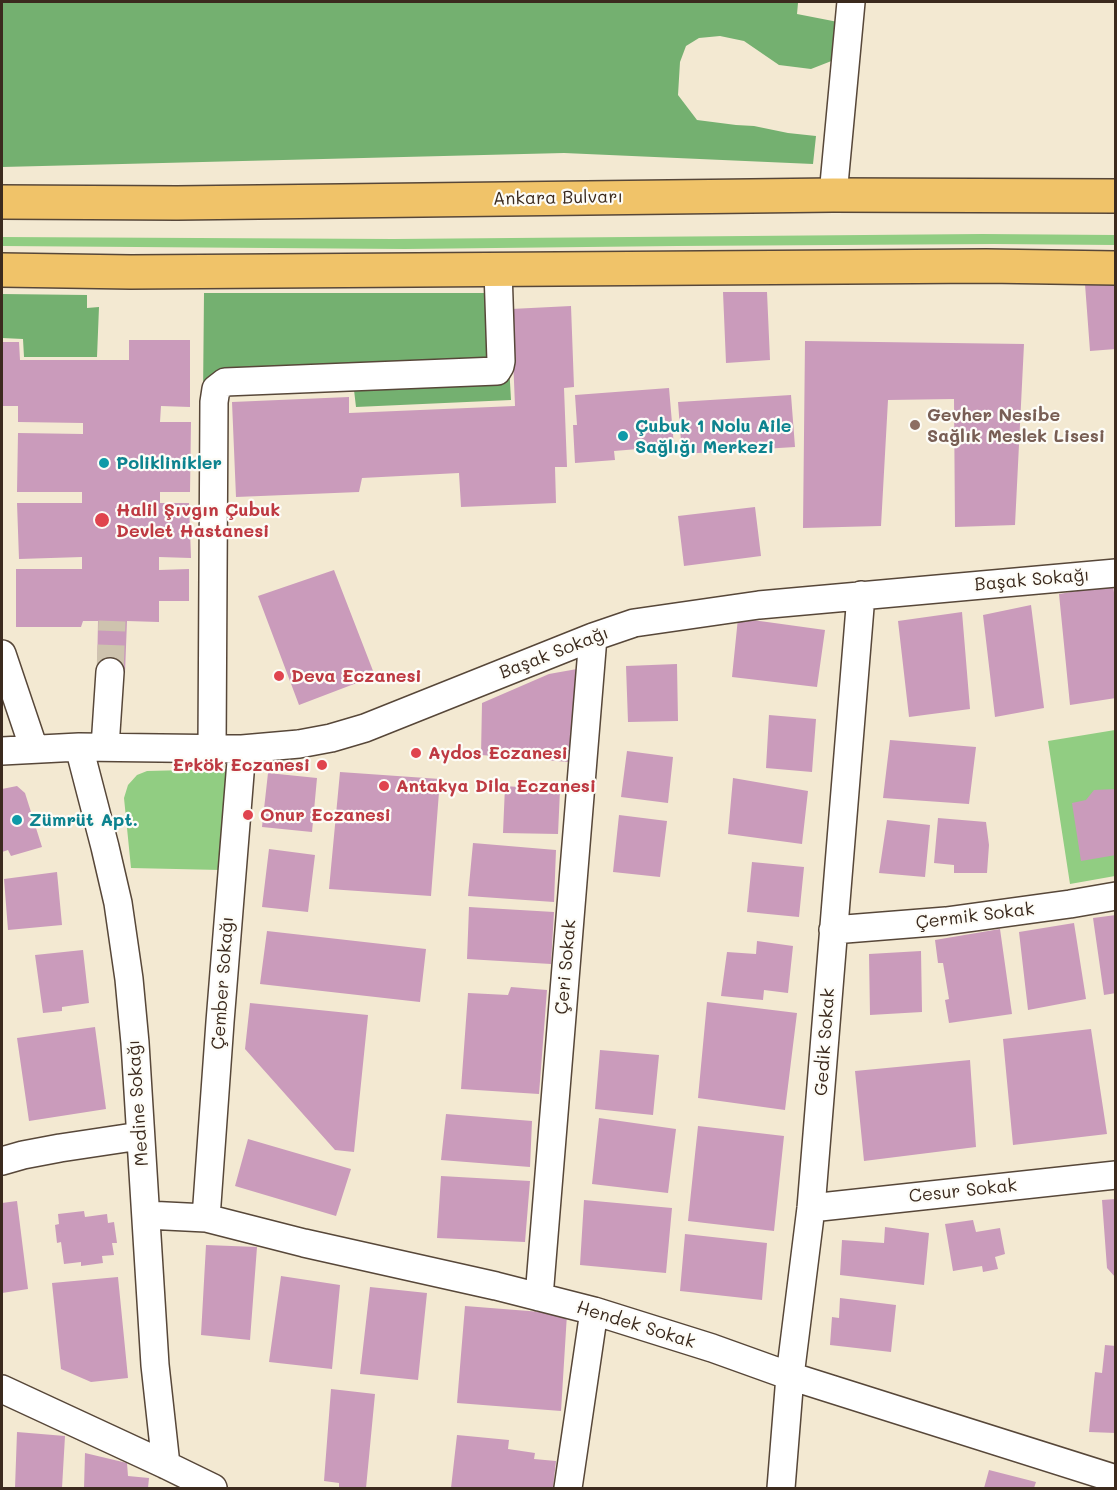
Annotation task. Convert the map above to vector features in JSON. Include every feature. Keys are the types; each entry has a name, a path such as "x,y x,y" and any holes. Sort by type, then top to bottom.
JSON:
{"main road":[{"name":"Ankara Bulvarı","path":"2,202 189,203 833,195 1116,196"},
{"path":"2,270 143,272 986,266 1116,268"}],"street":[{"path":"833,195 851,2"},
{"path":"212,748 214,393 216,389 225,382 497,371 501,361 498,270"},
{"name":"Başak Sokağı","path":"3,745 34,748 242,749 299,744 365,728 593,637 634,623 759,605 1116,573"},
{"name":"Gedik Sokak","path":"781,1488 789,1376 811,1208 861,595"},
{"name":"Çeri Sokak","path":"539,1297 593,637"},
{"path":"2,654 34,748"},
{"name":"Medine Sokağı","path":"110,672 92,747 105,847 118,903 129,979 155,1365 166,1464"},
{"name":"Çember Sokağı","path":"206,1218 242,749"},
{"name":"Çermik Sokak","path":"833,930 946,921 1116,896"},
{"path":"2,1161 60,1148 140,1136"},
{"name":"Cesur Sokak","path":"811,1208 1116,1175"},
{"name":"Hendek Sokak","path":"146,1215 206,1218 594,1311 712,1348 789,1376 1116,1479"},
{"path":"568,1488 594,1311"},
{"path":"2,1389 213,1488"}],"green space":[{"path":"2,2 799,2 797,14 838,22 834,60 811,69 779,65 744,41 720,36 699,38 686,46 680,62 678,95 697,120 816,136 813,164 564,153 2,167"},
{"path":"1115,235 1115,245 405,249 2,246 2,237 394,239"},
{"path":"204,293 505,293 511,400 356,407 354,390 203,397"},
{"path":"2,294 87,295 87,308 99,307 97,357 24,357 23,339 2,338"},
{"path":"1115,730 1115,876 1070,884 1048,741"},
{"path":"227,769 221,870 131,868 124,798 128,785 137,775 147,771"}],"building":[{"path":"1116,282 1116,349 1090,351 1085,284"},
{"path":"723,292 767,292 770,360 726,363"},
{"path":"571,306 574,387 564,388 567,467 555,467 556,503 461,507 459,473 362,478 359,492 236,497 232,402 349,397 349,413 515,406 511,309"},
{"name":"Poliklinikler","path":"129,340 190,340 190,407 161,406 160,422 191,422 190,492 160,492 160,503 189,503 191,558 159,557 159,570 189,569 189,601 159,601 159,622 127,621 125,673 97,672 98,621 83,621 81,627 16,627 16,569 82,569 82,557 19,559 17,503 82,503 82,492 17,492 18,433 83,434 83,423 18,422 18,406 2,406 2,342 19,342 20,360 129,360"},
{"path":"805,341 1024,344 1015,525 955,527 954,399 888,400 881,526 803,528"},
{"name":"Çubuk 1 Nolu Aile Sağlığı Merkezi","path":"669,388 674,446 614,451 615,460 575,463 573,425 577,425 575,395"},
{"path":"791,395 795,447 682,454 678,402"},
{"path":"755,507 761,556 684,566 678,516"},
{"path":"334,570 375,676 299,705 258,596"},
{"path":"1113,585 1116,607 1116,698 1070,705 1059,594"},
{"path":"1031,605 1044,708 995,717 983,615"},
{"path":"962,612 970,709 909,717 898,621"},
{"path":"738,618 825,630 817,687 732,677"},
{"path":"677,664 678,721 628,722 626,666"},
{"path":"577,669 569,762 481,755 482,703 549,674"},
{"path":"769,715 816,719 812,772 766,768"},
{"path":"890,740 976,747 969,804 883,798"},
{"path":"627,751 673,757 668,803 621,797"},
{"path":"340,772 440,779 431,896 329,889"},
{"path":"268,773 317,778 312,832 262,827"},
{"path":"733,778 808,791 802,844 728,834"},
{"name":"Zümrüt Apt.","path":"17,786 25,793 42,847 11,856 8,850 2,852 2,789"},
{"path":"505,786 560,790 558,834 503,833"},
{"path":"1116,789 1116,855 1081,861 1072,803 1086,800 1094,790"},
{"path":"619,815 667,821 660,877 613,872"},
{"path":"938,818 986,822 989,845 987,873 954,873 954,865 934,863"},
{"path":"887,820 930,825 925,877 879,873"},
{"path":"473,843 556,850 554,902 468,896"},
{"path":"269,849 315,855 308,912 262,907"},
{"path":"752,862 804,867 799,917 747,912"},
{"path":"57,872 62,925 8,930 4,879"},
{"path":"469,907 554,912 551,964 467,959"},
{"path":"1116,915 1116,993 1104,995 1093,918"},
{"path":"1074,923 1086,999 1028,1010 1019,932"},
{"path":"1000,929 1012,1014 949,1023 945,1000 949,999 943,963 938,963 935,940"},
{"path":"267,931 426,949 420,1002 260,984"},
{"path":"757,941 793,946 788,993 764,990 763,1000 721,996 727,952 756,954"},
{"path":"83,950 89,1003 62,1007 62,1011 43,1013 35,955"},
{"path":"921,951 922,1012 870,1015 869,954"},
{"path":"511,987 547,990 539,1094 461,1089 468,993 508,995"},
{"path":"707,1002 797,1013 785,1110 698,1098"},
{"path":"250,1003 368,1015 354,1152 335,1150 245,1049"},
{"path":"95,1027 106,1109 29,1121 17,1038"},
{"path":"1091,1029 1107,1134 1013,1145 1003,1039"},
{"path":"600,1050 659,1055 653,1115 595,1109"},
{"path":"970,1060 976,1147 864,1161 855,1071"},
{"path":"446,1114 532,1121 530,1167 441,1160"},
{"path":"599,1118 676,1129 668,1193 592,1184"},
{"path":"698,1126 784,1136 774,1231 688,1221"},
{"path":"248,1139 351,1169 336,1216 235,1186"},
{"path":"441,1176 530,1181 525,1242 437,1238"},
{"path":"1116,1199 1116,1278 1107,1268 1102,1200"},
{"path":"584,1200 672,1208 666,1273 580,1265"},
{"path":"17,1201 28,1289 2,1293 2,1203"},
{"path":"84,1211 85,1217 107,1214 108,1223 114,1222 117,1243 112,1243 114,1255 102,1256 103,1263 81,1266 81,1262 64,1264 61,1242 57,1243 55,1225 59,1224 58,1214"},
{"path":"973,1220 976,1232 1000,1228 1005,1254 995,1257 998,1269 983,1272 982,1266 953,1271 945,1224"},
{"path":"885,1227 929,1233 924,1285 840,1275 842,1240 884,1243"},
{"path":"685,1234 767,1243 762,1300 680,1291"},
{"path":"206,1245 257,1247 250,1340 201,1335"},
{"path":"281,1276 340,1285 332,1369 269,1362"},
{"path":"118,1277 128,1378 91,1382 61,1369 52,1283"},
{"path":"370,1287 427,1293 418,1380 360,1374"},
{"path":"840,1298 896,1305 891,1352 830,1345 832,1317 839,1318"},
{"path":"465,1306 567,1314 561,1411 457,1403"},
{"path":"1105,1345 1116,1346 1116,1433 1089,1432 1095,1372 1102,1373"},
{"path":"331,1389 375,1394 366,1488 339,1488 339,1483 324,1481"},
{"path":"17,1432 65,1436 62,1488 15,1488"},
{"path":"457,1435 509,1440 508,1449 535,1453 534,1459 556,1461 553,1488 451,1488"},
{"path":"85,1453 127,1463 128,1476 149,1478 148,1488 84,1488"},
{"path":"989,1470 1036,1482 1034,1488 984,1488"}],"tunnel":[{"path":"110,672 112,621"}],"place":[{"name":"Gevher Nesibe Sağlık Meslek Lisesi","path":"915,425"},
{"name":"Çubuk 1 Nolu Aile Sağlığı Merkezi","path":"623,436"},
{"name":"Poliklinikler","path":"104,463"},
{"name":"Halil Şıvgın Çubuk Devlet Hastanesi","path":"102,520"},
{"name":"Deva Eczanesi","path":"279,676"},
{"name":"Aydos Eczanesi","path":"416,753"},
{"name":"Erkök Eczanesi","path":"322,765"},
{"name":"Antakya Dila Eczanesi","path":"384,786"},
{"name":"Onur Eczanesi","path":"248,815"},
{"name":"Zümrüt Apt.","path":"17,820"}]}
